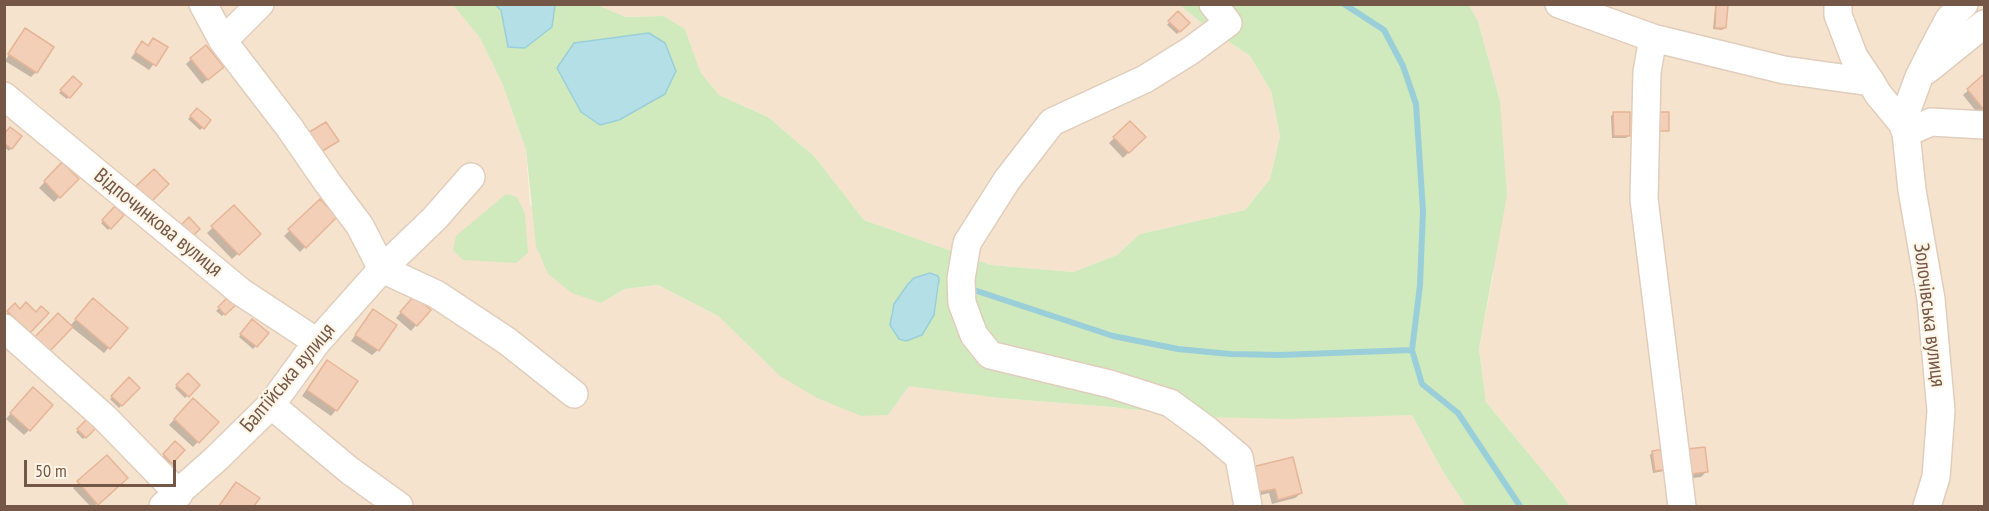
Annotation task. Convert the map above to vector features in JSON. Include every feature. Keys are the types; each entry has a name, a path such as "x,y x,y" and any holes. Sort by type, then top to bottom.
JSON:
{"street":[{"path":"203,4 223,41 289,127 360,226 382,269 436,294 507,341 574,394"},
{"path":"223,41 260,4"},
{"path":"1213,4 1228,23 1190,51 1145,79 1052,122 1007,180 967,243 961,279 962,303 974,335 990,355 1110,384 1170,403 1239,457 1248,507"},
{"path":"1558,4 1653,38 1784,70 1871,82"},
{"path":"1838,4 1838,15 1854,57 1904,128"},
{"path":"1904,128 1919,77 1949,19 1964,4"},
{"path":"1919,77 1984,24"},
{"path":"1653,38 1647,72 1644,199 1682,507"},
{"name":"Відпочинкова вулиця","path":"4,96 241,292 317,342"},
{"path":"1904,128 1931,122 1984,125"},
{"name":"Золочівська вулиця","path":"1904,128 1930,299 1941,411 1936,477 1927,507"},
{"name":"Балтійська вулиця","path":"171,500 271,405 317,342 382,269 435,218 471,177"},
{"path":"4,328 105,417 171,500"},
{"path":"271,405 349,470 399,507"}],"shaded area":[{"path":"4,5 453,5 480,38 502,83 526,150 530,204 601,303 625,289 658,285 718,316 781,376 888,415 909,385 999,398 1199,417 1412,415 1442,470 1466,506 5,506"},
{"path":"597,5 1180,5 1204,25 1250,56 1271,91 1280,136 1270,179 1245,210 1140,234 1117,255 1073,272 991,265 864,220 814,156 768,117 719,95 701,73 685,29 664,16 626,17"},
{"path":"1469,5 1984,5 1984,506 1570,506 1486,402 1479,349 1493,276 1500,101 1478,21"}],"green space":[{"path":"453,5 495,5 501,9 508,47 552,27 555,5 597,5 626,17 664,16 685,29 701,73 719,95 768,117 814,156 864,220 991,265 1073,272 1117,255 1140,234 1245,210 1270,179 1280,136 1271,91 1250,56 1204,25 1180,5 1469,5 1478,21 1500,101 1507,195 1479,349 1486,402 1570,506 1466,506 1442,470 1412,415 1289,419 1199,417 999,398 909,386 888,415 861,416 817,398 780,376 718,316 658,285 625,289 601,303 572,293 548,274 536,246 526,150 502,83 480,38","holes":["930,273 938,276 939,286 934,315 891,329 891,314 899,296 914,278"]},
{"path":"506,194 517,197 525,214 528,253 516,263 463,260 453,250 456,236"}],"water":[{"path":"495,5 555,5 552,27 525,48 508,47 501,10"},
{"path":"649,33 665,43 676,71 665,94 619,120 600,125 581,112 557,68 574,43"},
{"path":"930,273 938,276 939,279 934,315 922,335 906,341 899,339 890,325 894,304 914,278"}],"building":[{"path":"1716,4 1728,5 1726,28 1715,28"},
{"path":"1178,11 1190,23 1180,32 1168,21"},
{"path":"25,28 54,47 37,73 8,54"},
{"path":"153,38 168,47 156,66 135,52 142,41 148,46"},
{"path":"206,45 224,67 208,80 190,58"},
{"path":"1984,74 1984,110 1967,89"},
{"path":"73,76 82,84 70,98 60,90"},
{"path":"197,108 211,120 204,129 190,116"},
{"path":"1613,112 1630,112 1630,136 1614,136"},
{"path":"1659,112 1669,112 1669,131 1659,131"},
{"path":"1130,121 1146,137 1129,153 1113,137"},
{"path":"326,122 339,141 319,153 306,134"},
{"path":"10,127 22,136 12,149 4,143 4,134"},
{"path":"62,162 79,179 60,198 44,181"},
{"path":"154,169 169,184 150,203 135,187"},
{"path":"320,199 337,217 306,248 288,229"},
{"path":"234,205 261,234 239,255 211,226"},
{"path":"115,206 124,215 111,229 102,220"},
{"path":"189,217 200,229 188,241 177,229"},
{"path":"229,296 237,304 225,315 218,307"},
{"path":"414,296 431,310 417,326 400,312"},
{"path":"93,298 128,328 110,349 75,319"},
{"path":"26,302 36,312 41,306 49,313 30,333 7,311 15,303 20,309"},
{"path":"373,309 397,325 379,351 355,335"},
{"path":"58,313 73,327 46,355 31,341"},
{"path":"252,319 269,333 257,347 240,334"},
{"path":"327,360 358,381 337,411 307,390"},
{"path":"188,373 200,385 189,397 176,385"},
{"path":"129,377 140,388 122,406 111,396"},
{"path":"33,387 53,405 30,431 10,413"},
{"path":"193,398 219,422 199,443 174,419"},
{"path":"89,417 98,426 86,438 77,429"},
{"path":"175,441 185,450 172,464 163,454"},
{"path":"1705,447 1708,472 1690,474 1687,449"},
{"path":"1665,449 1668,469 1655,471 1652,451"},
{"path":"107,455 128,478 98,505 77,481"},
{"path":"1293,457 1302,493 1278,500 1275,489 1259,492 1252,467"},
{"path":"236,482 260,498 254,506 219,506"}],"waterway":[{"path":"1344,4 1384,30 1403,66 1416,104 1423,211 1420,285 1412,350 1422,384 1458,413 1520,506"},
{"path":"977,291 1113,336 1178,349 1230,354 1280,355 1412,350"}]}
